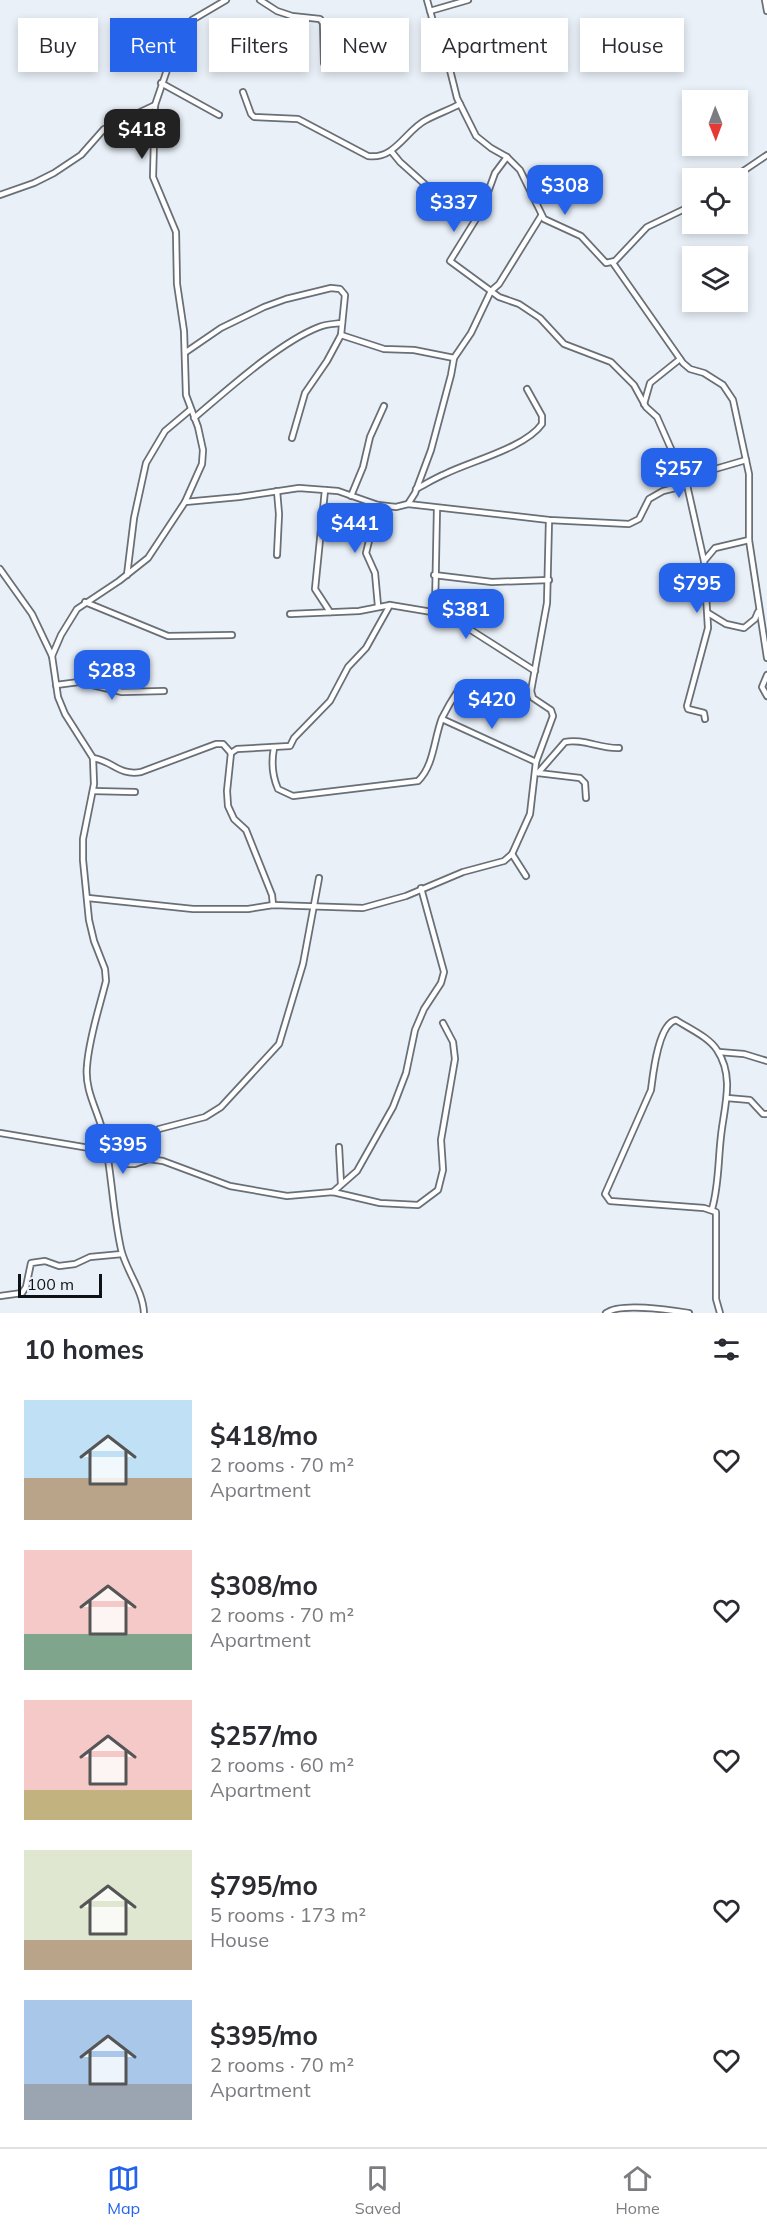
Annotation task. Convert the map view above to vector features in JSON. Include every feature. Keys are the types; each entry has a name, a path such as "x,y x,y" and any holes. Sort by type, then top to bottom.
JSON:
{"street":[{"path":"52,656 72,615 85,602 127,575 155,549 170,522 185,502 203,459 200,434 190,410 185,384 186,352 177,284 176,232 153,177 155,105 182,29 192,20 226,0"},
{"path":"260,0 277,11 292,16 321,20"},
{"path":"427,0 460,104 480,141 507,157 525,179 541,216 550,223 581,236 606,263 613,263 647,227 682,210"},
{"path":"430,11 468,0"},
{"path":"765,0 767,11"},
{"path":"161,83 219,115"},
{"path":"243,92 250,114 254,117 298,120 368,156 378,157 391,151 423,121 460,104"},
{"path":"0,195 54,173 81,155 104,129 155,105"},
{"path":"391,151 439,197"},
{"path":"748,168 767,155"},
{"path":"507,157 495,173 481,211 450,259 451,263 491,291 519,304 540,318 564,344 611,362 634,385 644,404 657,417 687,485 704,561 708,613 703,650 687,706 688,709 704,713 705,719"},
{"path":"408,504 431,450 451,375 453,358 471,333 491,291 499,284 541,216"},
{"path":"613,263 680,359 690,369 704,372 725,387 733,400 750,480 749,540 758,612 767,658"},
{"path":"186,352 221,328 264,307 331,288 340,289 345,295 340,335 327,361 304,393 292,438"},
{"path":"194,418 230,388 298,338 324,326 342,323"},
{"path":"340,335 384,349 414,350 453,358"},
{"path":"644,404 650,383 680,359"},
{"path":"416,489 444,474 472,465 521,442 538,430 542,424 542,416 527,389"},
{"path":"351,496 363,467 370,437 384,406"},
{"path":"127,575 134,518 146,463 165,431 190,410"},
{"path":"185,502 293,489 325,489 378,505 396,507 408,504 549,520 629,524 639,519 649,499 663,491 687,485 698,474 746,460"},
{"path":"325,489 315,589 330,612"},
{"path":"277,491 278,555"},
{"path":"378,505 366,553 375,573 378,606"},
{"path":"437,508 434,575 435,609 438,613"},
{"path":"88,898 193,909 248,909 273,905 344,908 375,906 406,896 463,872 504,861 512,854 530,814 537,773 536,762 553,716 551,710 532,696 549,580 547,550 549,520"},
{"path":"704,561 715,549 749,540"},
{"path":"0,569 32,614 52,656 58,697 93,758 93,791 83,839 91,931 105,969 106,981 88,1057 87,1078 107,1150 122,1254 137,1286 144,1313"},
{"path":"434,575 492,582 549,580"},
{"path":"85,602 168,636 232,635"},
{"path":"290,614 359,611 390,605 438,613 463,625 535,671"},
{"path":"231,753 237,749 290,746 294,738 330,701 348,667 366,648 390,605"},
{"path":"708,613 726,624 744,628 755,619 758,612"},
{"path":"767,675 762,687 767,696"},
{"path":"56,685 79,682 122,692 164,690"},
{"path":"274,748 272,759 274,780 278,789 293,796 415,782 422,777 442,719 459,689"},
{"path":"442,719 536,762"},
{"path":"537,773 565,742 574,741 608,749 619,748"},
{"path":"93,758 102,759 119,770 131,774 216,744 223,744 231,753 227,791 228,806 234,819 246,830 272,895 273,905"},
{"path":"537,773 580,778 585,783 586,798"},
{"path":"93,791 135,792"},
{"path":"512,854 526,876"},
{"path":"142,1161 148,1139 159,1129 206,1117 221,1107 279,1044 303,964 319,878"},
{"path":"333,1192 357,1171 393,1107 406,1073 415,1030 444,972 421,888"},
{"path":"712,1209 717,1193 721,1135 727,1098 727,1075 719,1052 714,1045 676,1020 668,1023 652,1073 651,1090 605,1194 610,1201 712,1209 717,1212 716,1299 720,1313"},
{"path":"0,1133 107,1150 125,1164 163,1161 230,1186 286,1196 333,1192 387,1204 418,1205 438,1190 442,1170 441,1140 456,1059 453,1042 443,1023"},
{"path":"719,1052 744,1054 767,1061"},
{"path":"727,1098 750,1100 763,1114 767,1114"},
{"path":"339,1146 340,1184"},
{"path":"0,1296 22,1293 26,1287 31,1263 36,1261 58,1266 75,1264 90,1257 122,1254"},
{"path":"606,1313 617,1307 632,1307 689,1313"}]}
